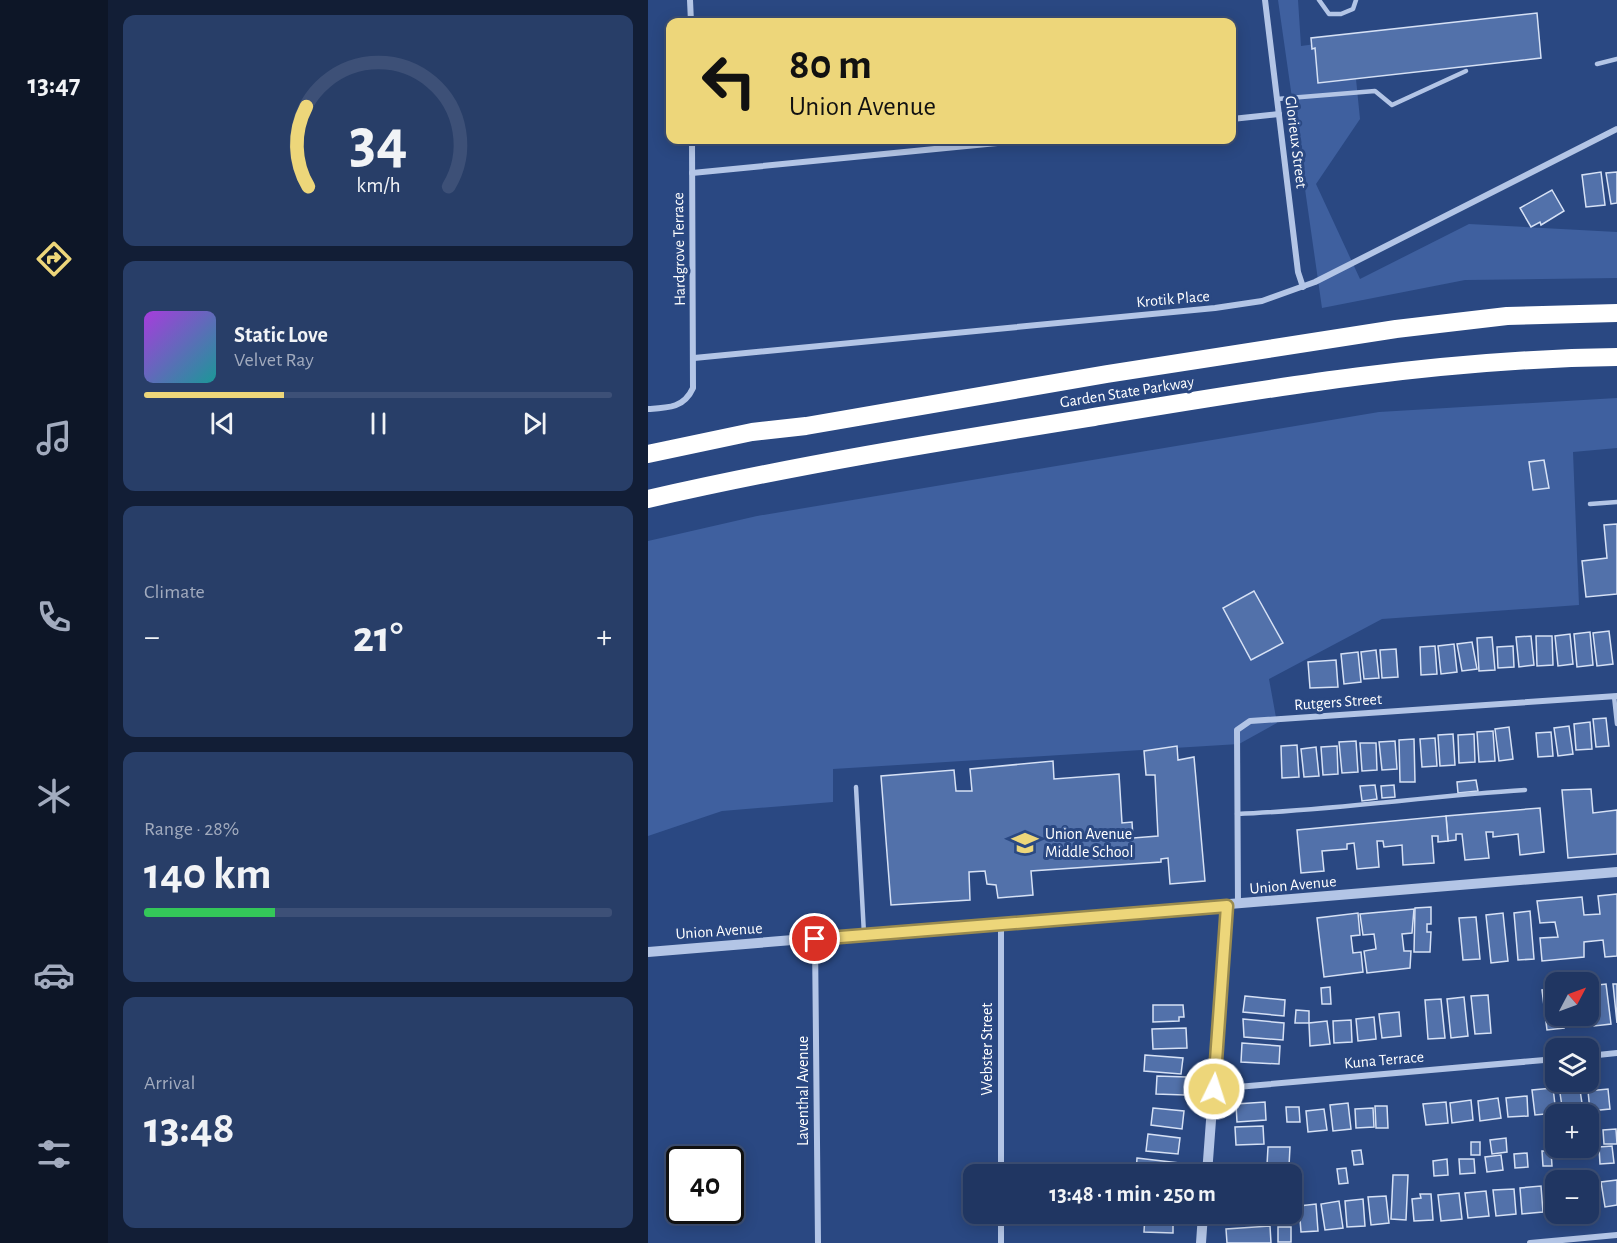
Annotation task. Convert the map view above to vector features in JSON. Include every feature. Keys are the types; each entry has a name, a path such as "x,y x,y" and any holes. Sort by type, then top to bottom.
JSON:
{"highway":[{"name":"Garden State Parkway","path":"648,454 752,432 806,426 1107,374 1360,334 1507,316 1617,313"},
{"name":"Garden State Parkway","path":"648,499 904,448 1278,386 1448,365 1617,357"}],"street":[{"path":"690,0 691,18"},
{"name":"Glorieux Street","path":"1265,0 1298,272 1303,287"},
{"path":"1236,119 1279,114"},
{"name":"Krotik Place","path":"694,357 1215,308 1262,301 1303,287 1617,129"},
{"name":"Hardgrove Terrace","path":"648,409 671,407 685,401 693,388 692,144"},
{"path":"692,173 986,144"},
{"name":"Rutgers Street","path":"1232,905 1237,814 1237,730 1250,721 1615,696"},
{"name":"Union Avenue","path":"648,952 1617,872"},
{"path":"1208,1164 1232,905"},
{"name":"Webster Street","path":"1001,924 1001,1164"},
{"name":"Laventhal Avenue","path":"815,939 818,1243"},
{"path":"1599,1055 1617,1053"},
{"name":"Kuna Terrace","path":"1214,1089 1545,1060"},
{"path":"1001,1224 1001,1243"},
{"path":"1201,1243 1202,1224"},
{"path":"1530,1243 1617,1235"}],"lane":[{"path":"1319,0 1329,14 1341,14 1353,9 1356,0"},
{"path":"1597,64 1617,59"},
{"path":"1277,99 1375,91 1392,105 1466,71"},
{"path":"1590,504 1617,502"},
{"path":"1615,696 1617,724"},
{"path":"856,787 864,935"},
{"path":"1237,814 1296,811 1389,800 1526,790"}],"shaded area":[{"path":"1278,0 1298,0 1301,46 1352,39 1360,119 1316,184 1360,279 1469,224 1617,232 1617,278 1465,280 1322,308"},
{"path":"1617,398 1617,448 1573,452 1579,605 1382,619 1269,679 1277,723 1239,744 833,769 833,802 722,811 648,836 648,541 757,516 1379,412"}],"building":[{"path":"1537,13 1541,58 1318,83 1315,48 1312,49 1311,38"},
{"path":"1601,172 1605,205 1586,207 1582,175"},
{"path":"1617,172 1617,203 1611,204 1606,173"},
{"path":"1552,190 1564,211 1541,225 1540,222 1531,227 1520,208"},
{"path":"1544,460 1549,488 1533,490 1529,462"},
{"path":"1617,524 1617,594 1586,597 1582,561 1607,558 1604,525"},
{"path":"1254,591 1283,643 1251,660 1223,608"},
{"path":"1609,631 1613,664 1597,666 1593,633"},
{"path":"1590,632 1593,665 1577,667 1574,634"},
{"path":"1570,634 1573,664 1558,666 1555,636"},
{"path":"1531,636 1534,665 1519,667 1516,637"},
{"path":"1536,636 1552,636 1553,665 1537,666"},
{"path":"1492,637 1495,670 1479,671 1477,638"},
{"path":"1472,642 1477,669 1462,671 1457,644"},
{"path":"1454,644 1457,672 1441,674 1438,646"},
{"path":"1435,646 1437,674 1421,675 1420,647"},
{"path":"1513,646 1514,667 1498,668 1497,647"},
{"path":"1396,649 1398,677 1382,678 1380,650"},
{"path":"1376,650 1379,678 1364,679 1361,652"},
{"path":"1358,652 1361,682 1344,684 1341,654"},
{"path":"1336,660 1338,687 1310,688 1308,662"},
{"path":"1606,718 1609,746 1596,747 1593,719"},
{"path":"1590,722 1592,749 1576,750 1574,724"},
{"path":"1569,726 1573,754 1558,756 1554,728"},
{"path":"1509,727 1513,759 1499,761 1495,729"},
{"path":"1493,731 1495,761 1479,762 1477,732"},
{"path":"1551,732 1553,756 1538,757 1536,733"},
{"path":"1453,734 1455,765 1440,766 1438,735"},
{"path":"1474,734 1475,762 1459,763 1458,735"},
{"path":"1435,738 1437,766 1422,767 1420,739"},
{"path":"1414,739 1415,782 1400,782 1399,740"},
{"path":"1356,741 1358,772 1342,773 1339,742"},
{"path":"1395,741 1397,769 1382,770 1379,742"},
{"path":"1360,743 1376,743 1377,770 1362,771"},
{"path":"1297,745 1299,777 1282,778 1281,746"},
{"name":"Union Avenue Middle School","path":"1177,746 1178,760 1194,757 1205,881 1170,884 1168,858 1161,859 1161,862 1031,871 1033,895 998,898 996,885 987,884 985,871 969,872 970,900 891,905 881,776 954,770 956,791 972,791 970,769 1053,761 1054,779 1119,774 1122,823 1132,822 1133,838 1158,836 1155,775 1146,775 1144,751"},
{"path":"1337,746 1338,774 1323,775 1321,747"},
{"path":"1316,747 1319,776 1304,777 1301,749"},
{"path":"1476,780 1478,791 1458,793 1457,782"},
{"path":"1375,785 1377,799 1362,801 1360,786"},
{"path":"1394,785 1395,797 1382,798 1381,786"},
{"path":"1591,789 1593,813 1617,810 1617,854 1568,858 1562,790"},
{"path":"1540,808 1544,852 1520,855 1518,834 1493,837 1493,832 1486,832 1489,858 1465,860 1462,834 1456,834 1456,840 1448,841 1446,816"},
{"path":"1446,816 1448,841 1438,842 1438,836 1432,836 1434,863 1403,865 1402,845 1384,847 1383,841 1377,841 1379,867 1357,869 1354,843 1347,844 1347,849 1322,851 1324,871 1301,873 1297,830"},
{"path":"1617,894 1617,956 1605,957 1603,940 1584,942 1584,957 1542,961 1540,938 1558,937 1555,922 1540,923 1537,901 1582,897 1584,915 1600,914 1598,896"},
{"path":"1431,907 1431,924 1427,924 1427,932 1431,932 1430,952 1414,952 1415,908"},
{"path":"1414,909 1412,933 1402,934 1404,951 1411,951 1410,968 1367,973 1364,951 1376,949 1374,934 1363,935 1360,914"},
{"path":"1530,911 1534,959 1518,960 1514,913"},
{"path":"1358,913 1360,935 1351,936 1353,953 1361,952 1363,972 1324,977 1317,918"},
{"path":"1503,913 1508,961 1491,963 1486,915"},
{"path":"1476,917 1480,959 1463,960 1459,918"},
{"path":"1606,984 1611,1024 1599,1025 1599,985"},
{"path":"1613,984 1617,984 1617,1023"},
{"path":"1330,987 1331,1004 1322,1004 1321,988"},
{"path":"1542,990 1545,990 1545,1014"},
{"path":"1488,995 1491,1033 1475,1034 1471,996"},
{"path":"1245,996 1285,1000 1284,1016 1243,1012"},
{"path":"1464,997 1468,1036 1451,1038 1447,999"},
{"path":"1441,999 1445,1038 1428,1039 1425,1000"},
{"path":"1153,1005 1183,1005 1184,1017 1179,1017 1179,1021 1153,1022"},
{"path":"1296,1010 1309,1011 1309,1023 1295,1023"},
{"path":"1399,1012 1401,1036 1382,1038 1379,1014"},
{"path":"1374,1017 1376,1039 1358,1041 1356,1019"},
{"path":"1243,1019 1284,1023 1283,1040 1244,1037"},
{"path":"1351,1020 1352,1042 1334,1043 1333,1021"},
{"path":"1327,1021 1330,1044 1310,1046 1309,1023"},
{"path":"1546,1026 1564,1026 1564,1028 1547,1030"},
{"path":"1186,1028 1187,1048 1153,1049 1152,1029"},
{"path":"1242,1043 1280,1046 1279,1064 1241,1062"},
{"path":"1145,1055 1183,1058 1181,1074 1144,1071"},
{"path":"1157,1076 1186,1077 1185,1095 1156,1094"},
{"path":"1545,1089 1545,1092 1553,1092 1555,1104 1545,1104 1545,1114 1535,1115 1532,1090"},
{"path":"1608,1089 1610,1109 1599,1110 1599,1104 1589,1104 1588,1092 1599,1092 1599,1090"},
{"path":"1580,1092 1582,1104 1562,1104 1560,1093"},
{"path":"1527,1096 1528,1116 1508,1117 1506,1098"},
{"path":"1498,1098 1501,1118 1480,1121 1478,1101"},
{"path":"1471,1100 1473,1120 1452,1123 1450,1103"},
{"path":"1265,1102 1266,1120 1237,1122 1236,1104"},
{"path":"1446,1102 1448,1123 1426,1125 1423,1104"},
{"path":"1348,1103 1351,1129 1333,1131 1330,1105"},
{"path":"1375,1106 1387,1106 1388,1128 1376,1128"},
{"path":"1286,1107 1299,1107 1300,1122 1287,1122"},
{"path":"1153,1108 1184,1111 1182,1129 1151,1125"},
{"path":"1373,1108 1374,1127 1356,1128 1355,1109"},
{"path":"1324,1109 1327,1130 1308,1132 1306,1111"},
{"path":"1263,1126 1264,1144 1236,1145 1235,1127"},
{"path":"1616,1129 1617,1144 1604,1144 1603,1130"},
{"path":"1148,1134 1180,1138 1178,1154 1146,1151"},
{"path":"1506,1138 1507,1152 1492,1154 1490,1140"},
{"path":"1471,1142 1480,1142 1480,1155 1471,1155"},
{"path":"1612,1146 1614,1163 1600,1164 1599,1147"},
{"path":"1268,1147 1290,1147 1289,1164 1267,1164"},
{"path":"1361,1150 1363,1164 1354,1165 1352,1151"},
{"path":"1542,1151 1545,1151 1545,1158 1551,1158 1552,1166 1543,1166"},
{"path":"1527,1153 1528,1167 1515,1168 1514,1154"},
{"path":"1501,1155 1503,1170 1487,1172 1485,1157"},
{"path":"1137,1158 1179,1163 1179,1164 1137,1164"},
{"path":"1447,1159 1448,1175 1434,1176 1433,1161"},
{"path":"1459,1159 1474,1159 1475,1173 1460,1174"},
{"path":"1346,1168 1348,1183 1339,1184 1337,1169"},
{"path":"1393,1175 1408,1175 1406,1220 1391,1219"},
{"path":"1617,1180 1617,1205 1605,1207 1601,1182"},
{"path":"1541,1186 1543,1212 1522,1214 1520,1188"},
{"path":"1514,1189 1516,1214 1496,1216 1493,1190"},
{"path":"1486,1191 1489,1216 1468,1218 1465,1193"},
{"path":"1459,1193 1462,1219 1441,1221 1438,1195"},
{"path":"1420,1194 1431,1194 1433,1220 1414,1221 1412,1199 1421,1198"},
{"path":"1386,1196 1389,1223 1371,1225 1368,1197"},
{"path":"1363,1199 1365,1226 1347,1227 1345,1201"},
{"path":"1339,1201 1343,1228 1325,1230 1321,1204"},
{"path":"1316,1204 1318,1231 1301,1232 1302,1206"},
{"path":"1144,1224 1173,1224 1173,1233 1144,1232"},
{"path":"1270,1226 1271,1243 1227,1243 1226,1229"},
{"path":"1278,1227 1291,1227 1291,1242 1278,1242"}],"place":[{"name":"Union Avenue Middle School","path":"1025,843"}],"route":[{"path":"815,939 1227,906 1214,1089"}]}
